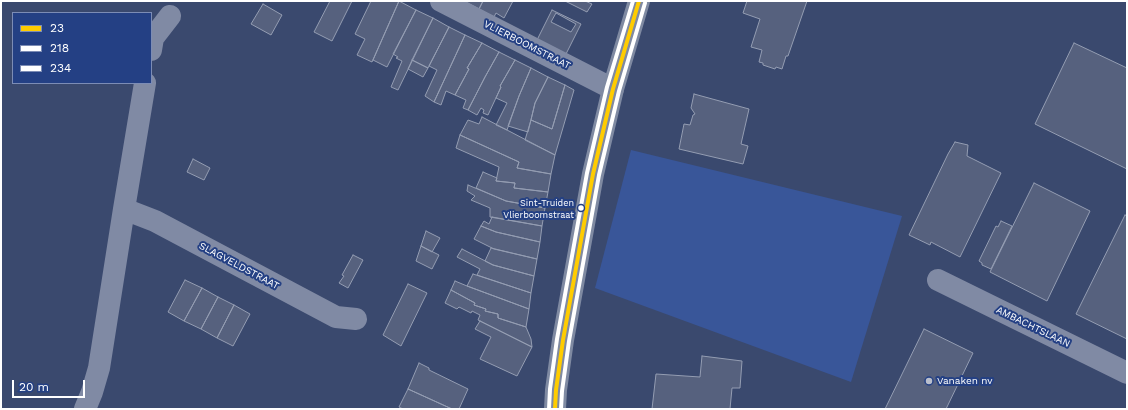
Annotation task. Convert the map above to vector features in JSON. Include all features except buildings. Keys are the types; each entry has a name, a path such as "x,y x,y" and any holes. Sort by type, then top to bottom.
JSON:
{"main road":[{"path":"555,409 563,340 583,225 604,127 639,1"}],"street":[{"name":"VLIERBOOMSTRAAT","path":"441,1 614,89"},
{"path":"152,44 153,38 170,16"},
{"path":"85,409 99,368 145,84"},
{"name":"SLAGVELDSTRAAT","path":"124,209 155,222 336,317 356,319"},
{"name":"AMBACHTSLAAN","path":"938,280 1127,373"}],"shaded area":[{"path":"631,150 902,216 851,382 595,288"}],"transit line":[{"name":"234","path":"549,409 550,389 557,339 587,173 607,87 633,1"},
{"name":"23","path":"555,409 563,340 593,174 613,89 639,1"},
{"name":"218","path":"561,409 569,341 599,175 619,91 645,3"}],"place":[{"name":"Sint-Truiden Vlierboomstraat","path":"581,208"},
{"name":"Vanaken nv","path":"929,381"}]}
